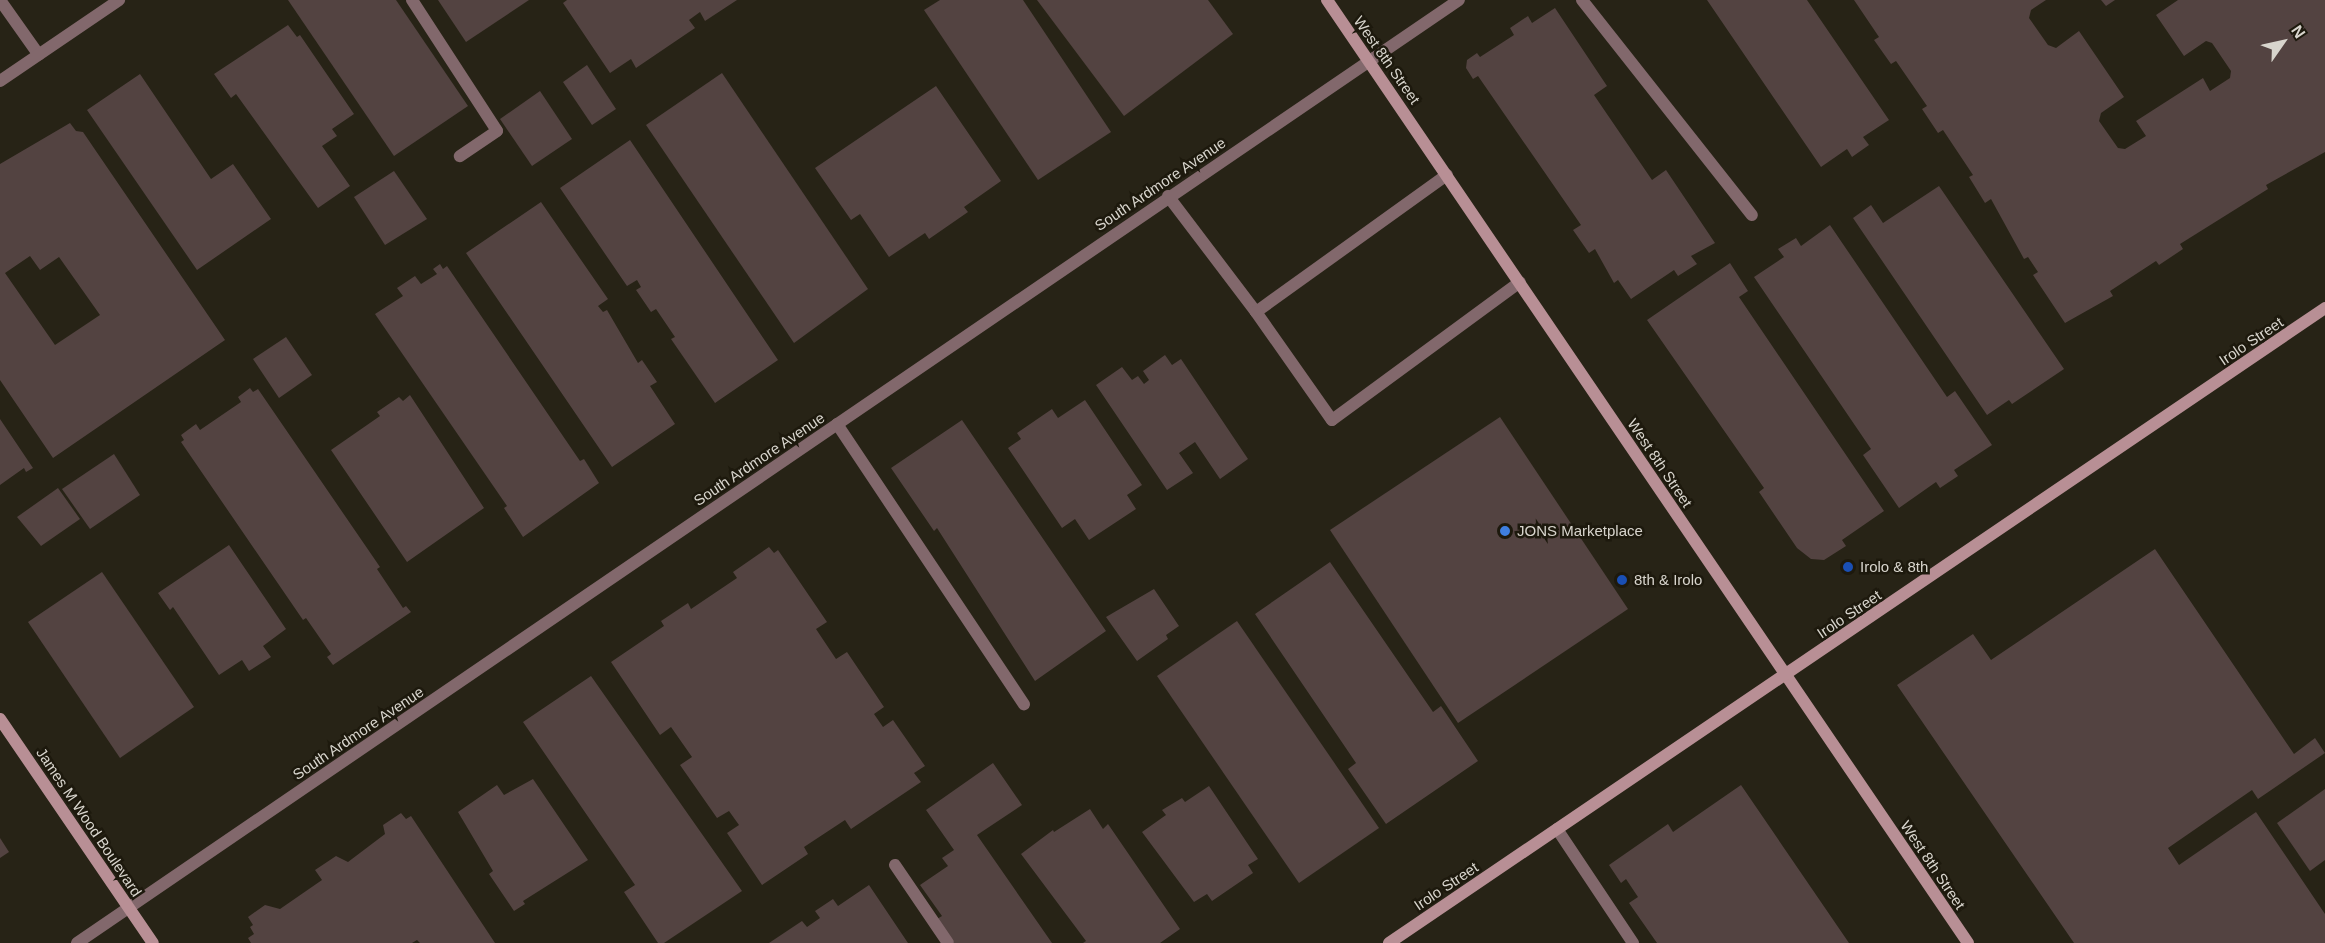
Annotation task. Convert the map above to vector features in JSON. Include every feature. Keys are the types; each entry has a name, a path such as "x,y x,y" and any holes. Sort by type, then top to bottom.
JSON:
{"main road":[{"name":"West 8th Street","path":"1327,0 1968,943"},
{"name":"Irolo Street","path":"1389,943 2325,308"},
{"name":"James M Wood Boulevard","path":"0,719 153,943"}],"street":[{"path":"0,0 39,55"},
{"path":"0,81 119,0"},
{"path":"412,0 497,131 460,156"},
{"name":"South Ardmore Avenue","path":"77,943 1168,196 1459,0"},
{"path":"1582,0 1752,215"},
{"path":"1256,312 1447,175"},
{"path":"1168,196 1256,312 1332,420 1520,282"},
{"path":"837,424 1024,704"},
{"path":"1557,829 1633,943"},
{"path":"895,865 948,943"}],"building":[{"path":"288,0 396,0 468,106 394,156"},
{"path":"438,0 529,0 466,42"},
{"path":"567,0 737,0 705,21 700,12 689,20 695,28 636,68 631,59 610,73 563,3"},
{"path":"940,0 1023,0 1111,132 1038,180 924,10"},
{"path":"1037,0 1208,0 1233,34 1124,116"},
{"path":"1707,0 1807,0 1889,120 1863,137 1869,145 1852,157 1847,149 1821,167"},
{"path":"1854,0 2046,0 2031,10 2029,18 2048,45 2056,48 2079,31 2124,97 2101,113 2099,121 2118,148 2125,149 2146,136 2136,121 2203,78 2210,91 2230,78 2231,71 2212,43 2206,41 2184,56 2156,15 2178,0 2325,0 2325,152 2266,185 2268,189 2180,244 2183,249 2159,265 2156,261 2110,291 2113,296 2065,323 2033,275 2038,272 2028,257 2024,259 1991,199 1985,203 1969,177 1973,175 1943,130 1938,133 1922,109 1927,106 1896,61 1891,64 1874,40 1879,37"},
{"path":"2101,0 2115,0 2106,6"},
{"path":"1555,8 1607,86 1594,95 1652,180 1666,170 1715,243 1691,256 1697,264 1678,276 1674,270 1631,299 1618,280 1614,283 1595,249 1589,253 1573,230 1581,225 1478,76 1473,79 1466,68 1467,60 1477,53 1480,57 1514,35 1510,28 1528,16 1532,23"},
{"path":"288,25 297,37 300,35 354,114 332,129 337,136 322,146 350,186 318,208 236,94 231,98 214,74"},
{"path":"587,65 616,109 592,125 563,82"},
{"path":"722,73 868,289 794,343 646,125"},
{"path":"140,74 211,179 233,164 271,219 197,270 87,110"},
{"path":"936,86 1001,181 964,207 968,212 929,239 925,233 889,257 860,214 851,220 815,168"},
{"path":"540,91 572,139 532,166 500,119"},
{"path":"70,123 76,131 83,132 225,340 53,458 0,380 0,164","holes":["30,256 40,270 59,257 100,315 55,345 5,273"]},
{"path":"630,140 778,360 715,403 671,339 675,337 656,309 651,312 636,290 641,287 637,280 627,286 560,188"},
{"path":"394,171 427,219 385,245 354,197"},
{"path":"1939,186 2064,369 2012,404 2009,400 1987,415 1853,218 1871,205 1883,223"},
{"path":"541,202 608,299 598,306 603,312 607,310 638,363 642,360 657,382 650,386 675,424 612,467 466,253"},
{"path":"1830,225 1947,397 1955,391 1992,445 1954,470 1958,476 1940,488 1936,482 1899,508 1863,455 1871,449 1754,277 1784,257 1778,249 1796,238 1801,246"},
{"path":"1730,263 1748,291 1739,297 1884,511 1842,540 1846,546 1824,560 1811,559 1797,548 1759,492 1764,488 1647,320"},
{"path":"440,264 443,269 447,266 580,461 584,459 599,483 523,537 504,508 507,506 375,314 403,296 397,288 415,276 421,284 437,274 433,269"},
{"path":"286,337 312,375 279,398 253,359"},
{"path":"1165,355 1172,365 1181,359 1248,459 1220,479 1195,442 1179,453 1193,473 1167,490 1096,385 1122,367 1132,380 1138,376 1144,384 1149,380 1143,371"},
{"path":"250,388 253,392 258,389 380,567 377,569 403,608 406,606 411,612 333,665 327,657 331,654 306,618 303,620 181,442 184,440 181,435 196,424 200,430 241,402 238,397"},
{"path":"410,395 484,508 407,562 331,450 380,416 377,412 399,397 403,401"},
{"path":"1085,400 1142,485 1127,495 1136,509 1089,540 1075,519 1062,528 1008,448 1021,439 1017,433 1052,409 1058,418"},
{"path":"1500,417 1628,609 1458,723 1330,530"},
{"path":"0,419 33,468 26,472 24,468 0,485"},
{"path":"962,420 1106,631 1035,681 937,528 934,531 891,468"},
{"path":"114,454 140,495 90,529 62,489"},
{"path":"58,488 80,519 41,546 17,517"},
{"path":"229,545 286,629 263,646 271,657 249,671 242,660 219,675 173,607 170,610 158,593"},
{"path":"769,547 774,553 778,550 827,622 816,629 836,659 847,652 884,707 874,714 883,727 893,720 925,766 914,773 921,782 851,829 845,820 804,847 808,854 762,885 727,833 739,825 729,811 717,818 680,765 692,757 671,727 660,735 611,662 664,626 661,621 688,603 691,609 737,578 733,572"},
{"path":"2155,549 2294,754 2315,738 2325,753 2258,799 2252,790 2168,848 2179,865 2256,812 2325,914 2325,943 2074,943 1897,685 1973,634 1991,660"},
{"path":"1330,562 1433,712 1441,706 1478,761 1386,824 1348,769 1356,763 1255,614"},
{"path":"102,572 194,707 120,758 28,622"},
{"path":"1154,589 1179,626 1166,635 1168,639 1137,661 1106,617"},
{"path":"1237,621 1379,828 1299,883 1157,676"},
{"path":"591,676 742,891 664,943 658,943 624,892 635,885 523,722"},
{"path":"993,763 1022,805 977,835 1052,943 954,943 937,919 942,916 920,885 948,866 942,858 954,850 926,810"},
{"path":"533,779 588,860 523,901 525,904 514,911 489,874 493,871 458,812 497,785 504,795"},
{"path":"1741,785 1849,943 1657,943 1629,903 1638,897 1626,879 1621,883 1609,865 1668,824 1673,832"},
{"path":"1209,786 1258,859 1248,865 1253,873 1212,901 1207,894 1194,902 1142,832 1166,815 1162,810 1182,798 1185,802"},
{"path":"2325,789 2325,860 2310,871 2277,823"},
{"path":"1090,809 1103,829 1108,824 1180,929 1160,943 1083,943 1086,941 1021,854 1053,830 1054,832"},
{"path":"401,813 406,819 411,816 495,943 420,943 417,940 412,943 251,943 248,938 254,934 250,927 253,925 248,917 265,905 280,909 322,880 315,870 336,856 348,862 385,834 383,825"},
{"path":"0,838 9,852 0,858"},
{"path":"869,885 908,943 769,943 802,921 807,927 820,918 815,911 833,899 838,906"}],"place":[{"name":"JONS Marketplace","path":"1505,531"},
{"name":"Irolo & 8th","path":"1848,567"},
{"name":"8th & Irolo","path":"1622,580"}]}
